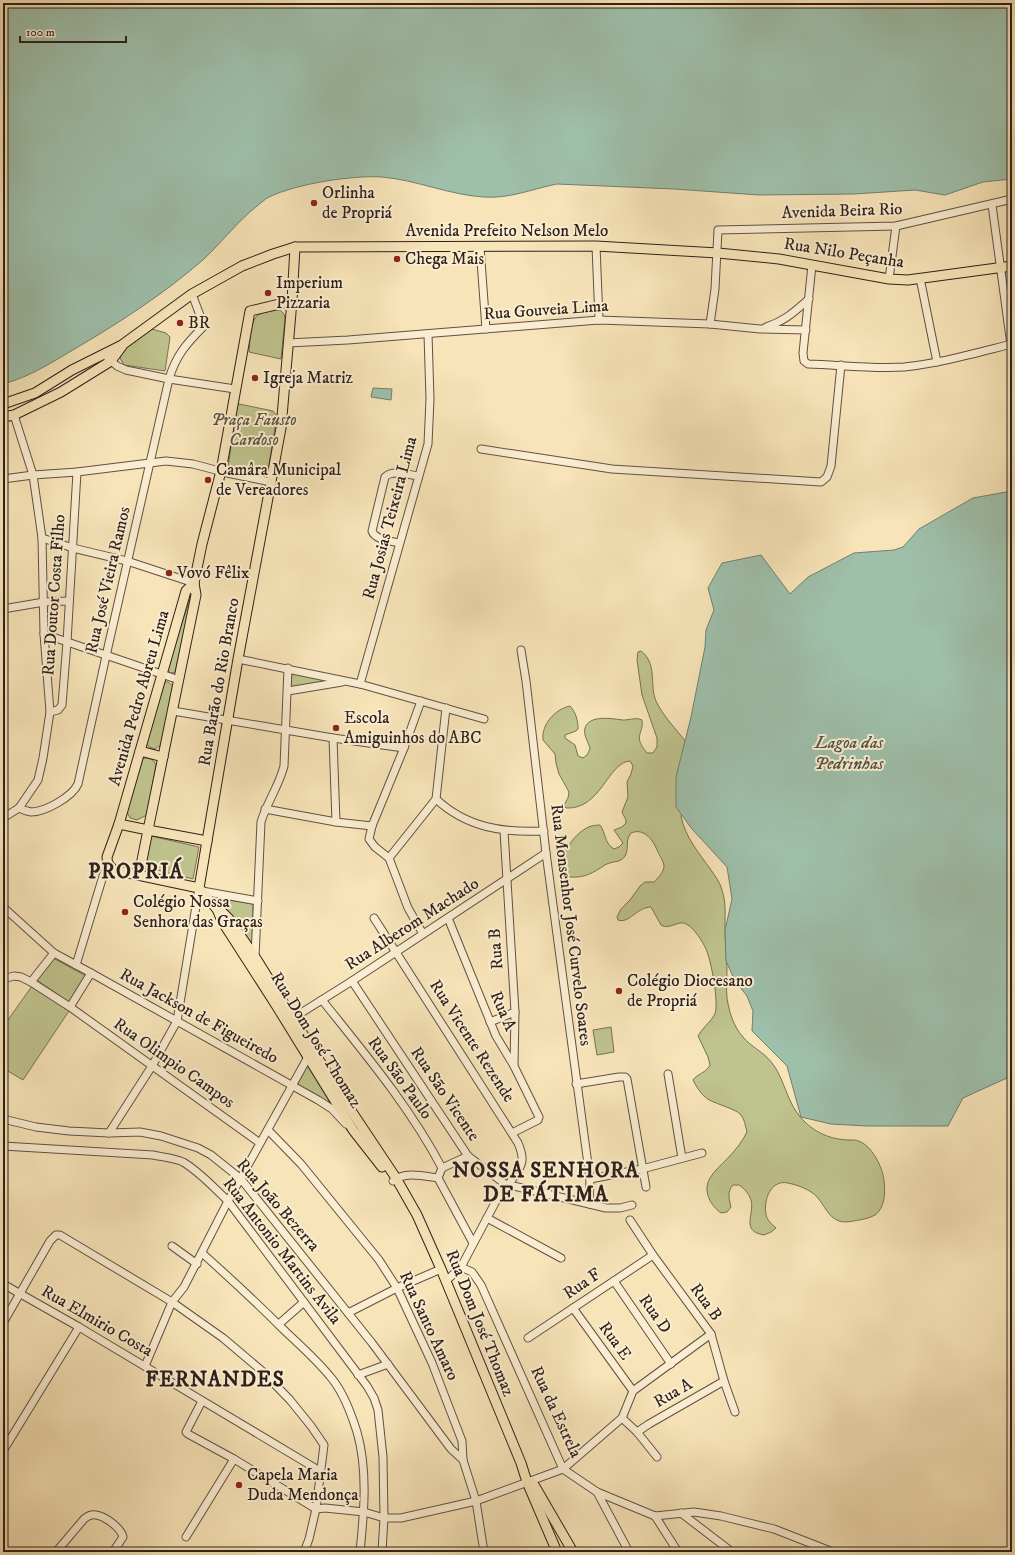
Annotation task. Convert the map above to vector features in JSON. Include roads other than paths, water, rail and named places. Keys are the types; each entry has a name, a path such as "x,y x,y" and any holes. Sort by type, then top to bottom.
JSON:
{"main road":[{"name":"Avenida Prefeito Nelson Melo","path":"122,345 192,294 242,266 295,247 596,246 718,253"},
{"path":"271,482 281,428 295,247"},
{"name":"Rua Nilo Peçanha","path":"718,253 812,265 889,279 908,280 1012,266"},
{"path":"221,472 250,311 292,301"},
{"path":"3,404 35,393 72,370 122,345"},
{"path":"3,417 14,415 61,392 111,361 122,345"},
{"name":"Avenida Pedro Abreu Lima","path":"139,875 196,595 194,583 202,544 221,472"},
{"name":"Rua Barão do Rio Branco","path":"200,889 238,659 271,482"},
{"name":"Avenida Pedro Abreu Lima","path":"108,865 107,856 119,824 186,591 194,583"},
{"path":"140,751 163,757"},
{"path":"119,824 207,841"},
{"path":"108,865 114,870 200,889 216,908"},
{"name":"Rua Dom José Thomaz","path":"216,908 228,919 255,957 293,1018 310,1053"},
{"name":"Rua Dom José Thomaz","path":"216,908 251,967 310,1053"},
{"path":"310,1053 394,1180"},
{"name":"Rua Dom José Thomaz","path":"339,1099 353,1130 407,1197 426,1233 529,1481"},
{"path":"529,1481 557,1552"},
{"path":"529,1481 573,1552"}],"street":[{"name":"Avenida Beira Rio","path":"718,253 718,230 896,226 992,205 1012,199"},
{"path":"812,265 803,357 808,364 902,367 937,362 1011,344 992,205"},
{"path":"889,279 896,226"},
{"path":"596,246 599,320"},
{"path":"480,247 486,329"},
{"path":"710,324 718,253"},
{"path":"920,278 937,362"},
{"name":"Rua José Vieira Ramos","path":"19,808 26,811 41,810 57,803 77,787 168,379 173,363 185,346 204,326 192,294"},
{"path":"760,329 779,322 791,315 809,299"},
{"name":"Rua Gouveia Lima","path":"288,343 428,334 599,320 710,324 760,329 806,330"},
{"name":"Rua Josias Teixeira Lima","path":"360,684 428,444 430,399 428,334"},
{"path":"104,354 117,366 126,370 168,379 235,389"},
{"path":"480,449 612,469 821,482 827,477 831,466 841,366"},
{"path":"4,814 19,808 33,787 40,773 50,712 44,634 42,538 33,475 14,415"},
{"path":"3,479 77,472 166,460 271,482"},
{"name":"Rua Doutor Costa Filho","path":"50,712 58,710 62,705 77,472"},
{"path":"399,543 374,536 372,531 385,478 387,475 394,473 418,476"},
{"path":"42,538 73,548 128,561 194,583"},
{"path":"3,609 44,602 69,601"},
{"path":"44,634 179,680"},
{"name":"Rua Monsenhor José Curvelo Soares","path":"521,650 576,1084 590,1179 589,1204"},
{"path":"238,659 288,668 360,684 484,718"},
{"path":"251,967 255,957 260,834 265,809 282,774 284,766 287,730 288,668"},
{"path":"288,692 347,681"},
{"path":"421,701 369,837 370,841 375,847 389,858 408,908 423,934"},
{"path":"389,858 436,799 446,708"},
{"path":"173,710 333,738 404,748"},
{"path":"333,738 336,822"},
{"path":"436,799 446,808 465,819 504,831 544,831"},
{"path":"265,809 336,822 372,826"},
{"name":"Rua B","path":"504,831 515,1012 514,1066"},
{"name":"Rua Alberom Machado","path":"293,1018 507,880 546,853"},
{"path":"76,965 103,876 108,865"},
{"path":"109,1133 152,1066 177,1021 200,889 258,901"},
{"name":"Rua Jackson de Figueiredo","path":"4,909 54,953 332,1109 353,1130"},
{"name":"Rua Vicente Rezende","path":"374,918 512,1133 523,1158 522,1163 507,1184"},
{"name":"Rua A","path":"448,918 490,1022 537,1113 537,1122 512,1133"},
{"path":"32,982 54,953"},
{"path":"70,1007 91,973"},
{"name":"Rua Olimpio Campos","path":"3,979 14,976 21,977 32,982 70,1007 260,1143"},
{"name":"Rua São Vicente","path":"352,981 468,1156 507,1184 606,1208 620,1208 632,1205"},
{"name":"Rua São Paulo","path":"322,1000 411,1116 442,1168"},
{"path":"490,1022 515,1012"},
{"path":"144,1366 172,1302 184,1287 197,1264 228,1201 310,1053"},
{"path":"668,1074 682,1158"},
{"path":"576,1084 619,1077 627,1078 629,1082 646,1187"},
{"name":"Rua João Bezerra","path":"3,1119 36,1127 69,1131 109,1133 140,1132 161,1136 211,1154 241,1179 388,1364 451,1448 463,1460"},
{"name":"Rua Santo Amaro","path":"268,1130 301,1164 379,1260 398,1288 432,1363 462,1441 463,1460 476,1501 484,1552"},
{"name":"Rua Antonio Martins Avila","path":"3,1146 153,1155 172,1159 182,1162 191,1168 228,1201 374,1398 378,1410 384,1457 384,1518 382,1552"},
{"path":"590,1179 642,1169 702,1154"},
{"path":"438,1178 442,1168 468,1156"},
{"path":"394,1180 403,1176 416,1175 438,1178"},
{"path":"438,1178 473,1243"},
{"path":"446,1281 462,1267 473,1243 507,1184"},
{"path":"487,1218 561,1258"},
{"name":"Rua B","path":"630,1220 711,1334 724,1381 735,1412"},
{"path":"3,1323 50,1241 56,1235 64,1236 172,1302 223,1338 262,1371 290,1400 324,1445 316,1509 309,1539 304,1552"},
{"path":"172,1246 197,1264"},
{"path":"202,1253 279,1324 334,1381 351,1414 357,1433 363,1468 364,1512 360,1552"},
{"name":"Rua F","path":"528,1338 653,1254"},
{"name":"Rua da Estrela","path":"462,1267 472,1272 481,1284 563,1469 597,1492 655,1516 682,1513 703,1513 774,1529 833,1552"},
{"path":"348,1313 398,1288 441,1269"},
{"name":"Rua D","path":"614,1281 671,1364"},
{"name":"Rua Elmirio Costa","path":"3,1284 79,1327 320,1471"},
{"path":"279,1324 304,1302"},
{"name":"Rua E","path":"573,1308 634,1392"},
{"path":"3,1451 79,1327"},
{"path":"202,1401 186,1432 316,1509 325,1508 364,1512 384,1518 400,1518 476,1501 563,1469 622,1418 634,1392 711,1334"},
{"path":"358,1375 388,1364"},
{"name":"Rua A","path":"637,1432 724,1381"},
{"path":"622,1418 637,1432 657,1457"},
{"path":"186,1537 234,1460"},
{"path":"597,1492 629,1552"},
{"path":"682,1513 732,1552"},
{"path":"56,1552 88,1515 98,1515 115,1525 122,1532 123,1537 113,1552"},
{"path":"655,1516 678,1552"}],"water":[{"path":"3,3 1012,3 1012,179 983,182 945,195 915,190 854,194 759,195 674,189 557,184 502,197 484,197 471,196 408,181 382,177 355,177 309,184 280,192 266,199 250,212 204,259 159,295 127,317 42,368 3,384"},
{"path":"373,388 392,389 391,400 371,397"},
{"name":"Lagoa das Pedrinhas","path":"1012,492 1012,1077 963,1098 948,1126 867,1126 831,1124 801,1117 787,1066 752,1031 753,1011 747,996 735,981 726,961 725,930 732,899 727,867 692,829 676,807 676,777 691,717 705,647 706,630 714,610 708,588 722,563 761,555 790,594 808,577 854,553 894,550 903,547 919,529 973,498"}],"place":[{"name":"Orlinha de Propriá","path":"314,203"},
{"name":"Chega Mais","path":"397,259"},
{"name":"Imperium Pizzaria","path":"268,293"},
{"name":"BR","path":"180,323"},
{"name":"Igreja Matriz","path":"255,378"},
{"name":"Camâra Municipal de Vereadores","path":"208,480"},
{"name":"Vovó Fêlix","path":"169,573"},
{"name":"Escola Amiguinhos do ABC","path":"336,728"},
{"name":"Colégio Nossa Senhora das Graças","path":"125,912"},
{"name":"Colégio Diocesano de Propriá","path":"619,991"},
{"name":"Capela Maria Duda Mendonça","path":"239,1485"}],"district":[{"name":"PROPRIÁ","path":"136,872"},
{"name":"NOSSA SENHORA DE FÁTIMA","path":"546,1183"},
{"name":"FERNANDES","path":"215,1380"}],"park label":[{"name":"Praça Fausto Cardoso","path":"254,430"}]}
